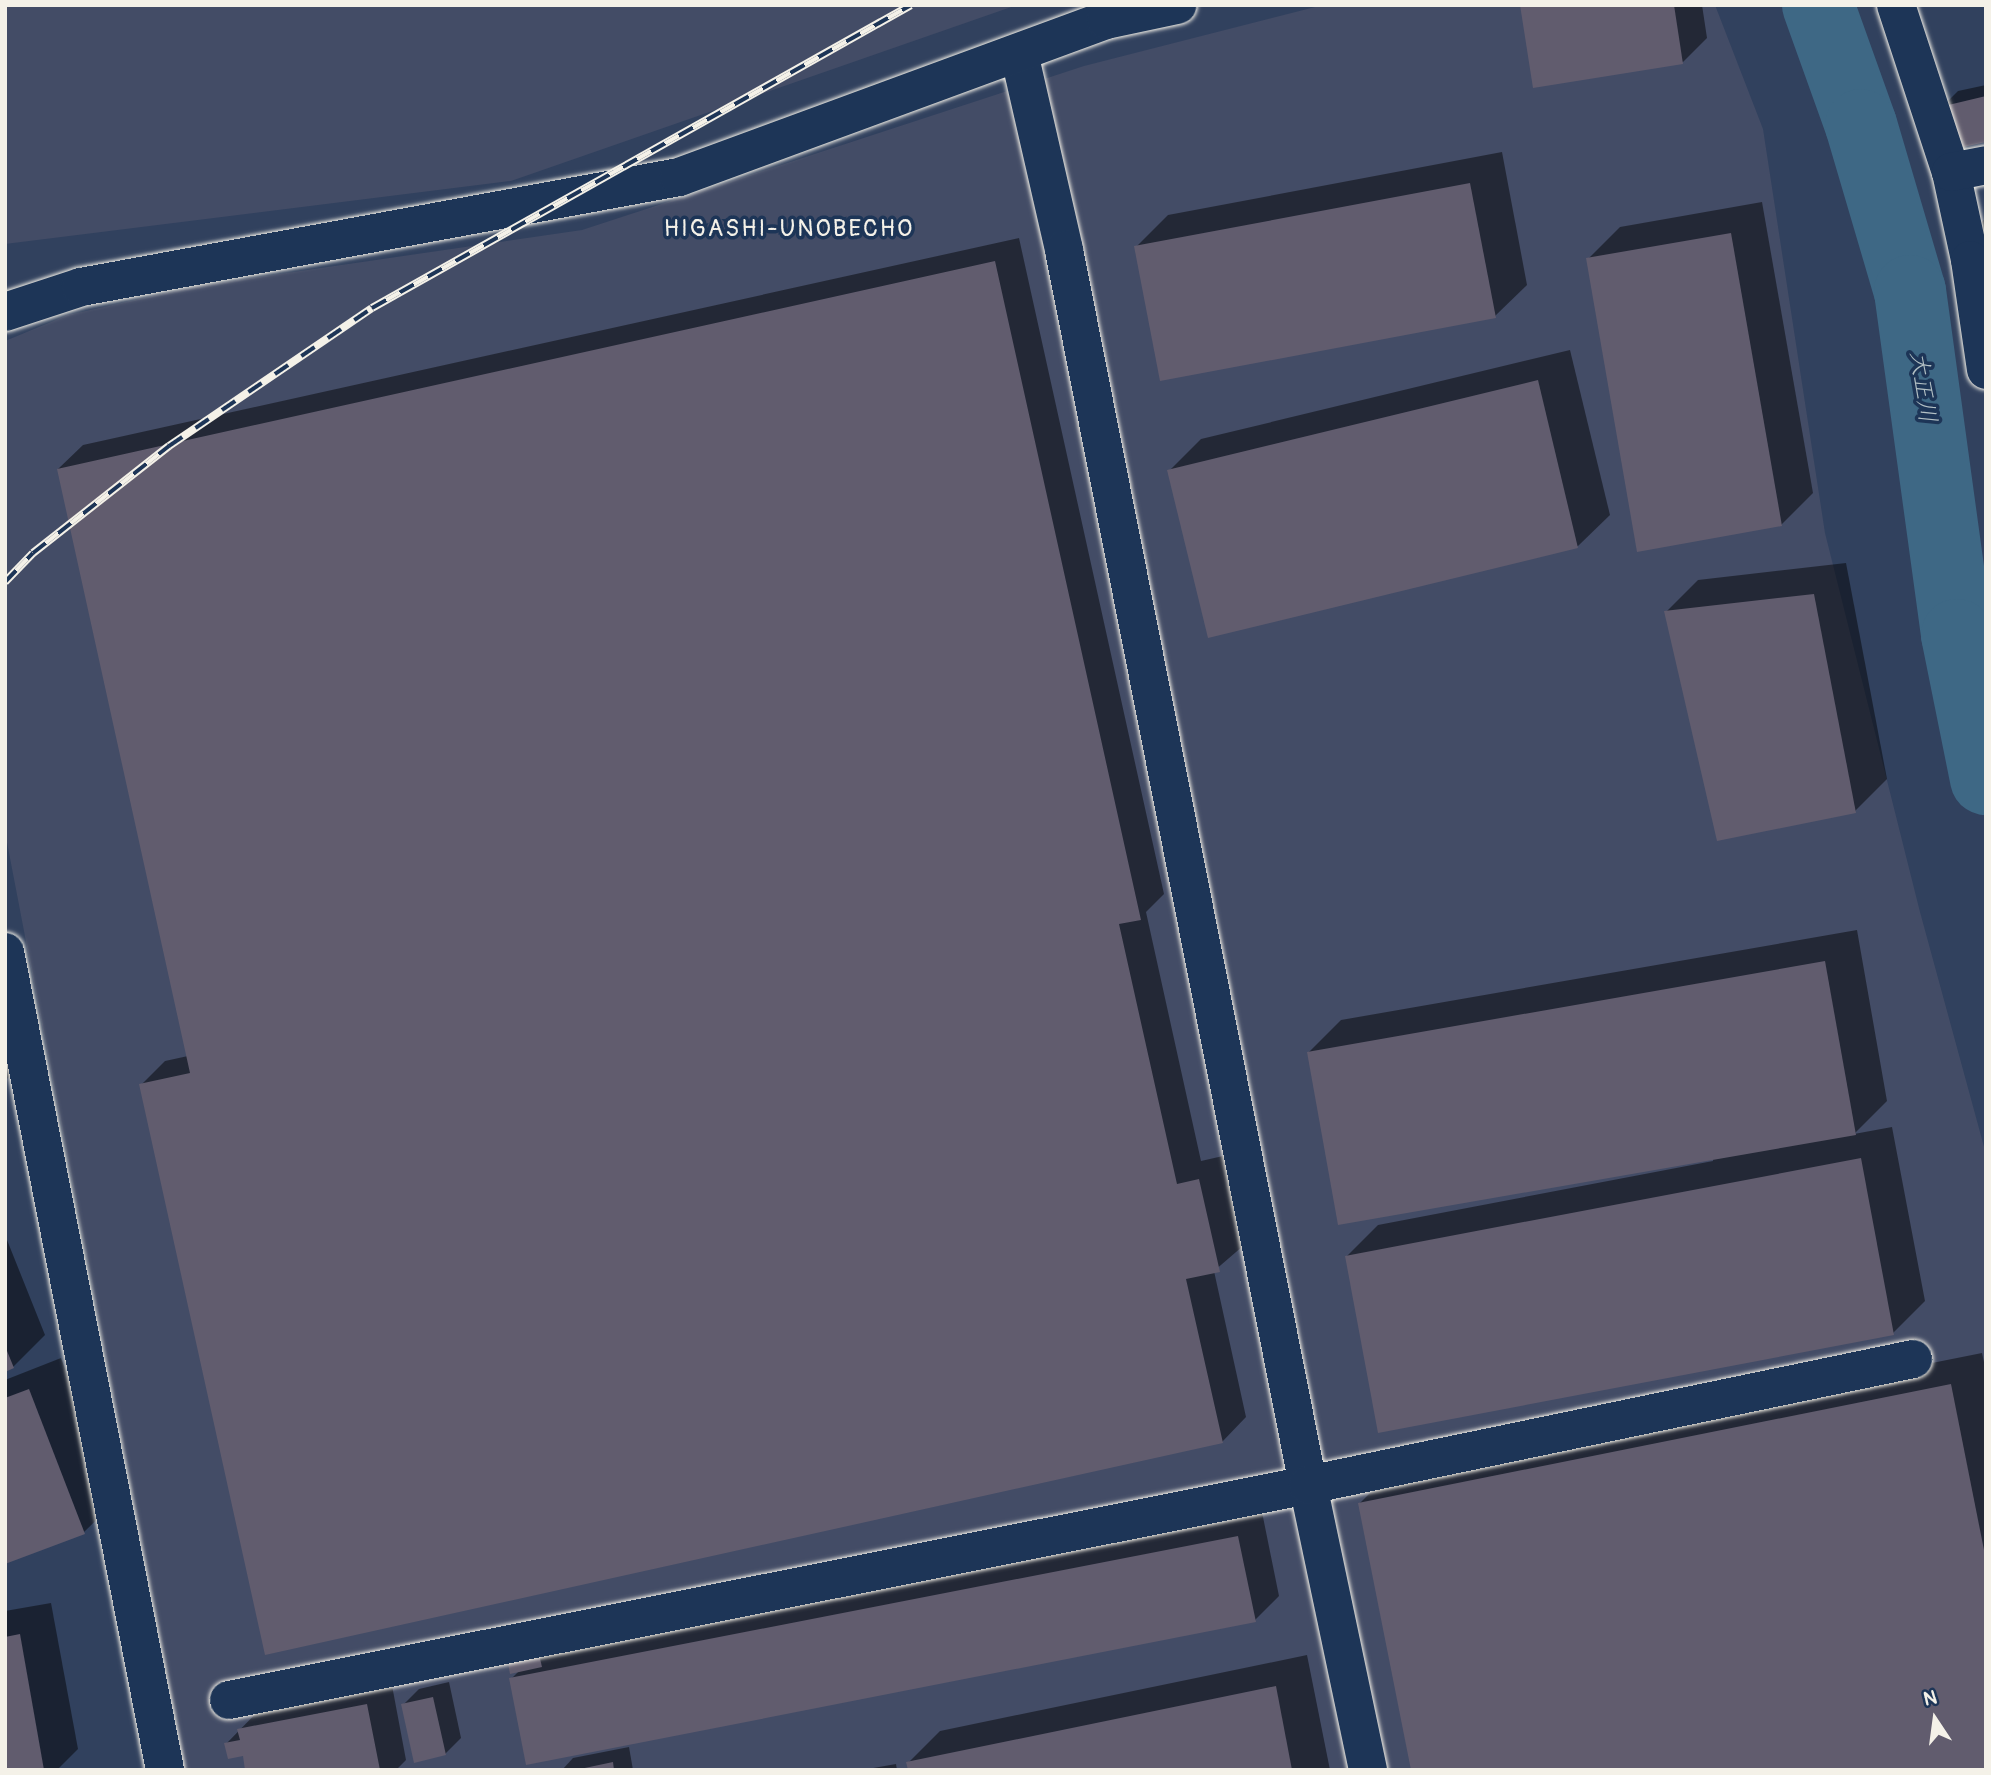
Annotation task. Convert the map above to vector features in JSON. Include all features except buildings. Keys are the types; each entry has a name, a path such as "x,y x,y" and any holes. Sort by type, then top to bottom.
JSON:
{"street":[{"path":"5,312 81,287 679,177 1106,20 1177,5"},
{"path":"1896,5 1968,169 1970,260 1986,370"},
{"path":"1019,53 1065,250 1308,1485 1368,1770"},
{"path":"5,953 165,1770"},
{"path":"229,1700 1308,1485 1913,1359"}],"shaded area":[{"path":"5,5 1017,5 511,181 5,244"},
{"path":"1323,5 1715,5 1763,129 1825,533 1920,912 1986,1154 1986,1770 185,1770 5,832 5,341 68,315 197,286 582,230 1084,66"}],"waterway":[{"name":"大正川","path":"1818,5 1861,125 1910,291 1957,635 1986,779"}],"railway":[{"path":"5,582 33,553 169,446 372,308 911,5"}],"district":[{"name":"HIGASHI-UNOBECHO","path":"789,229"}]}
